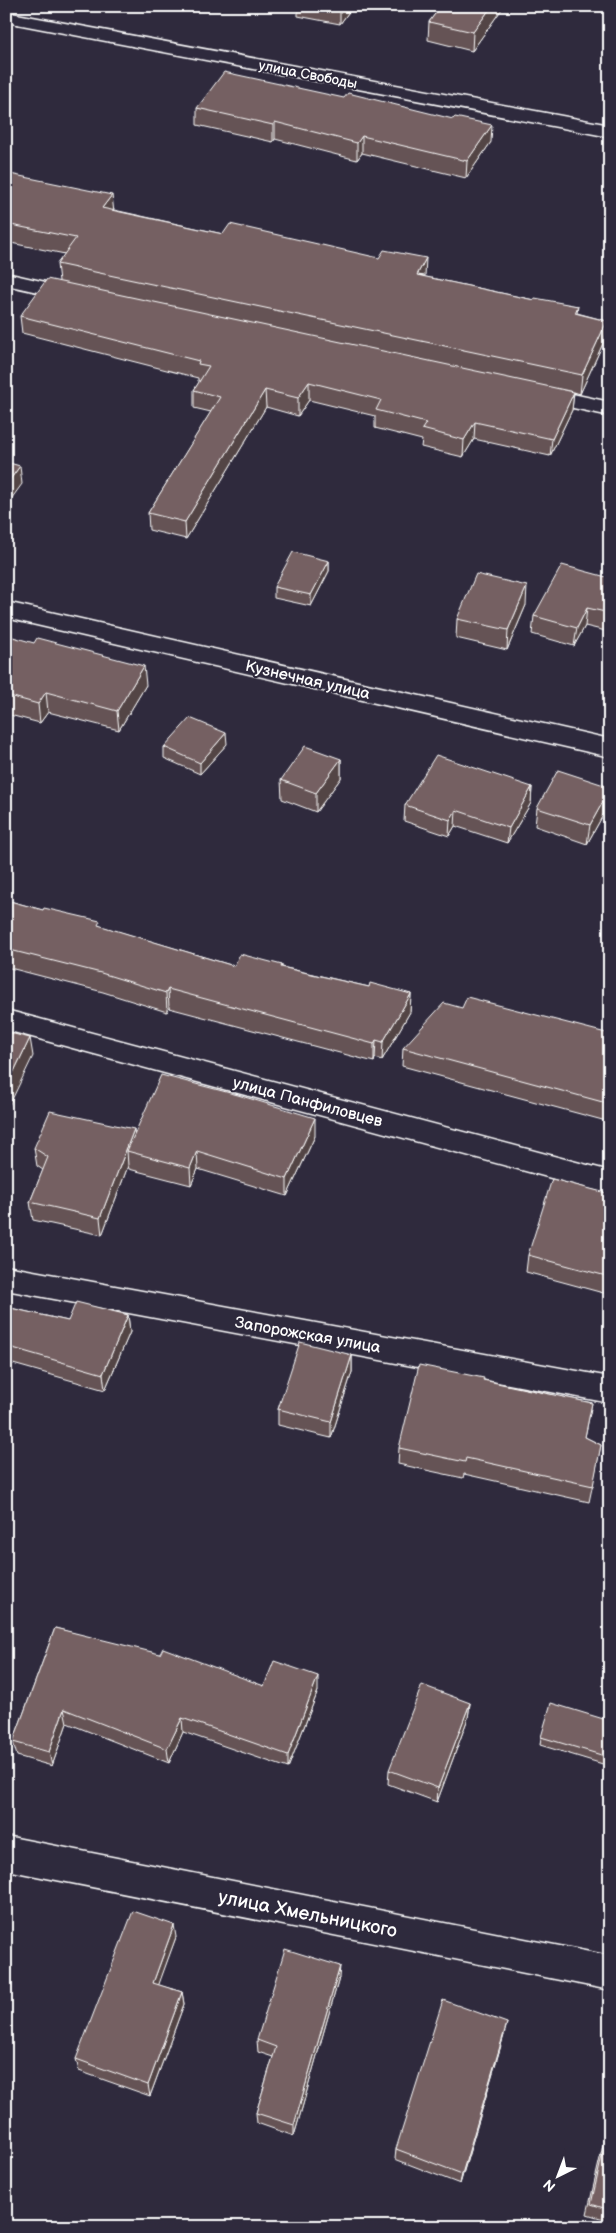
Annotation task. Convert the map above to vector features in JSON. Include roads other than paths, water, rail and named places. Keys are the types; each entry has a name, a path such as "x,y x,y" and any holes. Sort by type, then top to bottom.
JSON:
{"street":[{"name":"улица Свободы","path":"6,17 610,131"},
{"path":"6,279 94,298"},
{"path":"512,388 610,409"},
{"name":"Кузнечная улица","path":"6,610 610,748"},
{"name":"улица Панфиловцев","path":"6,1020 610,1183"},
{"name":"Запорожская улица","path":"6,1278 610,1390"},
{"name":"улица Хмельницкого","path":"6,1853 610,1973"}]}
